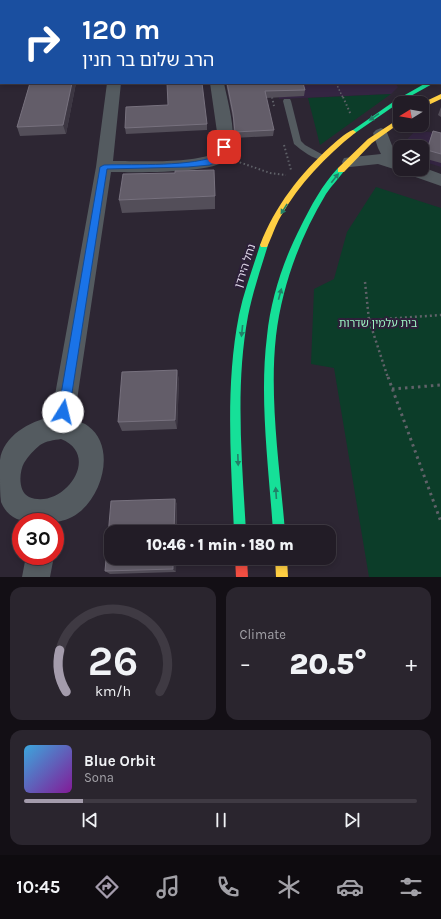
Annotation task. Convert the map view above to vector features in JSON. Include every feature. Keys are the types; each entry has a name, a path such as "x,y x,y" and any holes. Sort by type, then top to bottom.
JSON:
{"main road":[{"name":"נחל הירדן","path":"240,525 237,444 238,371 244,313 252,276 269,232 294,193 322,158 351,134 400,99 429,84"},
{"path":"429,102 441,96"},
{"path":"279,525 271,407 270,353 275,313 284,277 296,242 322,195 337,174 370,141 393,125"},
{"path":"241,565 242,577"},
{"path":"281,565 282,577"}],"street":[{"path":"61,427 104,167 114,84"},
{"path":"104,167 188,165 210,162 222,156 226,139 217,84"},
{"path":"381,133 384,148 388,155 393,159"},
{"path":"350,162 379,159 393,163"},
{"path":"429,176 441,180"},
{"path":"34,513 22,508 12,499 4,471 21,445 33,435 47,429 61,427 68,428 79,434 88,443 92,456 91,471 86,485 76,498 54,513"},
{"path":"36,577 38,565"}],"lane":[{"path":"287,101 297,142 302,147 322,158"}],"path":[{"path":"336,84 351,114 366,123"},
{"path":"270,90 276,113"},
{"path":"222,156 270,173 286,175 291,173 284,143"},
{"path":"365,282 370,320 392,389 441,522"},
{"path":"370,320 441,315"},
{"path":"392,389 441,385"}],"shaded area":[{"path":"275,84 396,84 398,87 391,94 279,99"},
{"path":"414,132 441,134 441,167 429,163 429,140 407,140"}],"green space":[{"path":"391,94 320,145 308,98"},
{"name":"בית עלמין שדרות","path":"376,187 441,208 441,577 369,577 334,368 311,364 314,289 334,279 347,232"}],"building":[{"path":"30,84 72,84 63,125 17,127"},
{"path":"167,84 202,84 207,124 125,128 126,107 168,105"},
{"path":"227,84 303,84 305,90 265,91 274,130 235,132"},
{"path":"433,131 441,133 441,154 429,151 429,144"},
{"path":"214,170 215,196 119,200 123,174 175,173 175,171"},
{"path":"177,370 175,420 118,422 122,372"},
{"path":"175,499 174,525 109,525 111,501"},
{"path":"106,565 173,565 173,569 105,571"}],"traffic: fast":[{"path":"353,132 398,101 429,84"},
{"path":"278,525 270,398 271,336 277,301 301,234 323,193 341,170"},
{"path":"240,525 236,428 239,351 246,304 264,245"}],"traffic: slow":[{"path":"429,102 441,96"},
{"path":"341,170 370,141 393,125"},
{"path":"264,245 278,214 300,182 326,154 353,132"},
{"path":"281,565 282,577"}],"traffic: jam":[{"path":"241,565 242,577"}],"route":[{"path":"63,412 104,167 188,165 210,162 222,156 224,147"}]}
